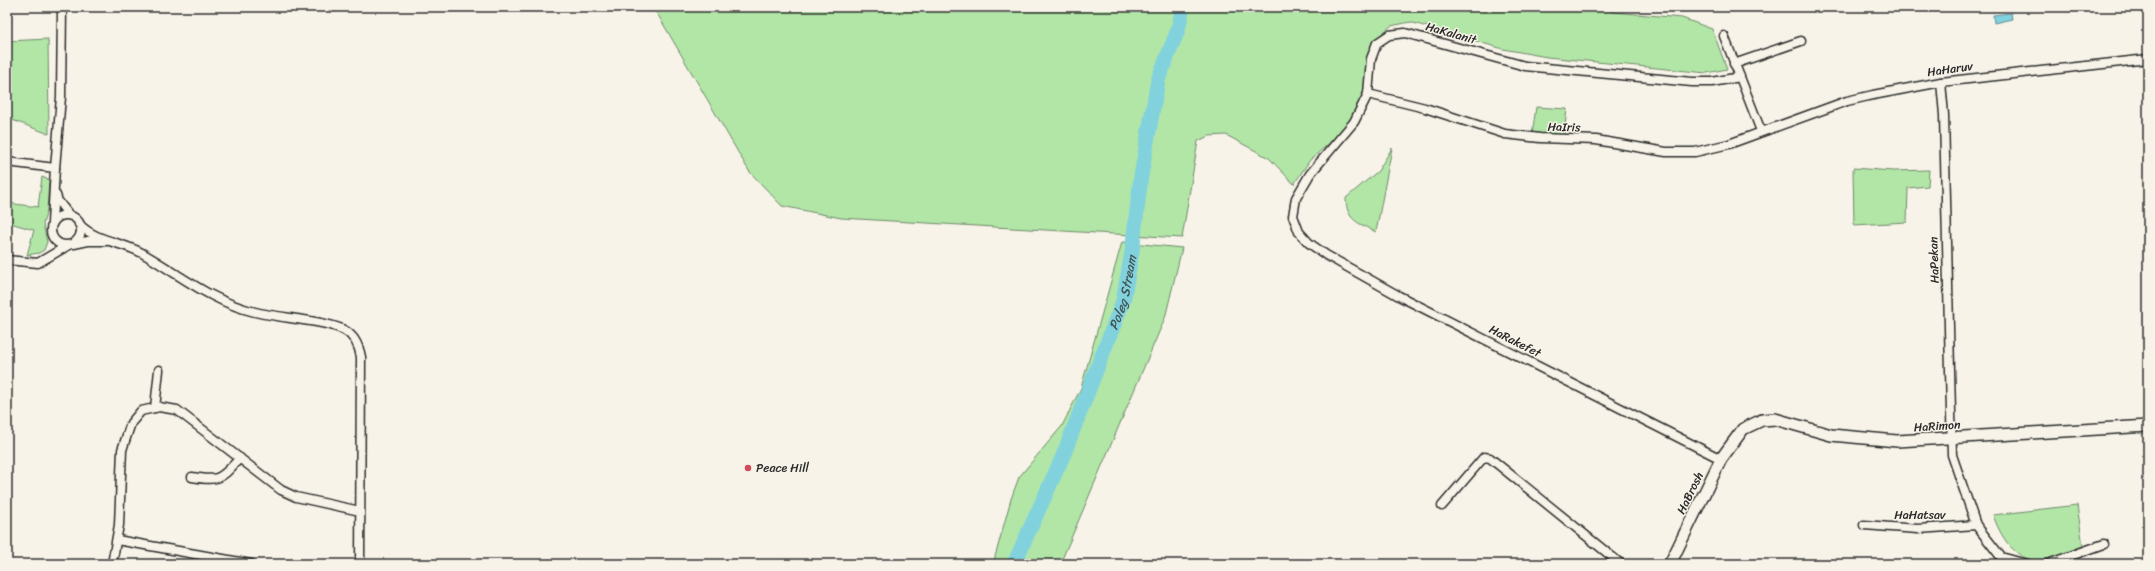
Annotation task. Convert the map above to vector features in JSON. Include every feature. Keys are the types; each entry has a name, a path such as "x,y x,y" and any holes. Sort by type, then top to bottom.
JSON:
{"street":[{"path":"45,260 51,250 52,238 50,231 55,190 55,168 61,97 62,7"},
{"name":"HaKalanit","path":"1303,237 1294,222 1293,210 1296,198 1310,174 1354,122 1368,94 1371,59 1377,43 1389,35 1405,32 1532,67 1692,82 1740,78"},
{"path":"1724,36 1761,131"},
{"path":"1734,64 1801,41"},
{"name":"HaHaruv","path":"1761,131 1847,101 1941,82 2148,59"},
{"name":"HaPekan","path":"1941,82 1944,122 1950,438 1952,455 1976,525 2001,556 2012,562 2027,564"},
{"name":"HaIris","path":"1368,94 1425,108 1505,134 1540,138 1596,140 1666,152 1695,152 1716,148 1761,131"},
{"path":"7,162 55,168"},
{"path":"55,190 58,201 84,230 142,253 221,301 255,312 334,327 349,333 357,344 361,357 360,564"},
{"path":"52,223 59,216 69,215"},
{"path":"7,260 31,264 45,260 70,245 80,234 80,224"},
{"name":"HaRakefet","path":"1303,237 1326,255 1399,296 1721,459"},
{"path":"52,238 60,245 70,245 88,241 113,242"},
{"path":"155,408 159,370"},
{"path":"112,564 117,540 122,450 131,422 135,416 141,412 155,408 167,408 186,416 273,484 296,497 360,511"},
{"name":"HaRimon","path":"1736,436 1750,424 1768,418 1817,433 1849,438 1897,441 2148,426"},
{"name":"HaBrosh","path":"1670,564 1721,459 1736,436"},
{"path":"1442,506 1484,457 1490,458 1621,564"},
{"path":"192,477 210,480 219,478 240,458"},
{"name":"HaHatsav","path":"1864,525 1918,529 1976,525"},
{"path":"117,540 251,564"},
{"path":"2048,564 2104,544"}],"green space":[{"path":"651,7 1606,7 1613,12 1682,18 1712,29 1727,69 1707,73 1547,57 1503,49 1410,22 1391,26 1378,37 1366,90 1354,116 1333,140 1310,160 1294,184 1269,158 1226,135 1209,136 1198,141 1182,238 841,218 782,206 749,171 658,15"},
{"path":"48,39 49,134 7,118 7,41"},
{"path":"1536,107 1567,109 1564,135 1532,135"},
{"path":"1392,148 1376,232 1354,220 1348,211 1346,198 1378,171"},
{"path":"1853,168 1893,171 1929,170 1928,186 1908,188 1907,222 1854,225"},
{"path":"42,177 49,180 47,210 43,224 47,242 44,250 39,253 27,255 34,230 7,222 7,203 38,207"},
{"path":"1122,242 1182,248 1165,318 1060,564 993,564 1011,499 1019,477 1062,426 1081,388"},
{"path":"2077,505 2083,546 2042,560 2032,560 2016,552 2004,539 1993,515"}],"water":[{"path":"2011,13 2012,19 1994,23 1993,15"}],"waterway":[{"name":"Poleg Stream","path":"1014,564 1063,456 1123,301 1132,252 1141,176 1158,80 1178,30 1183,7"}],"place":[{"name":"Peace Hill","path":"748,468"}]}
